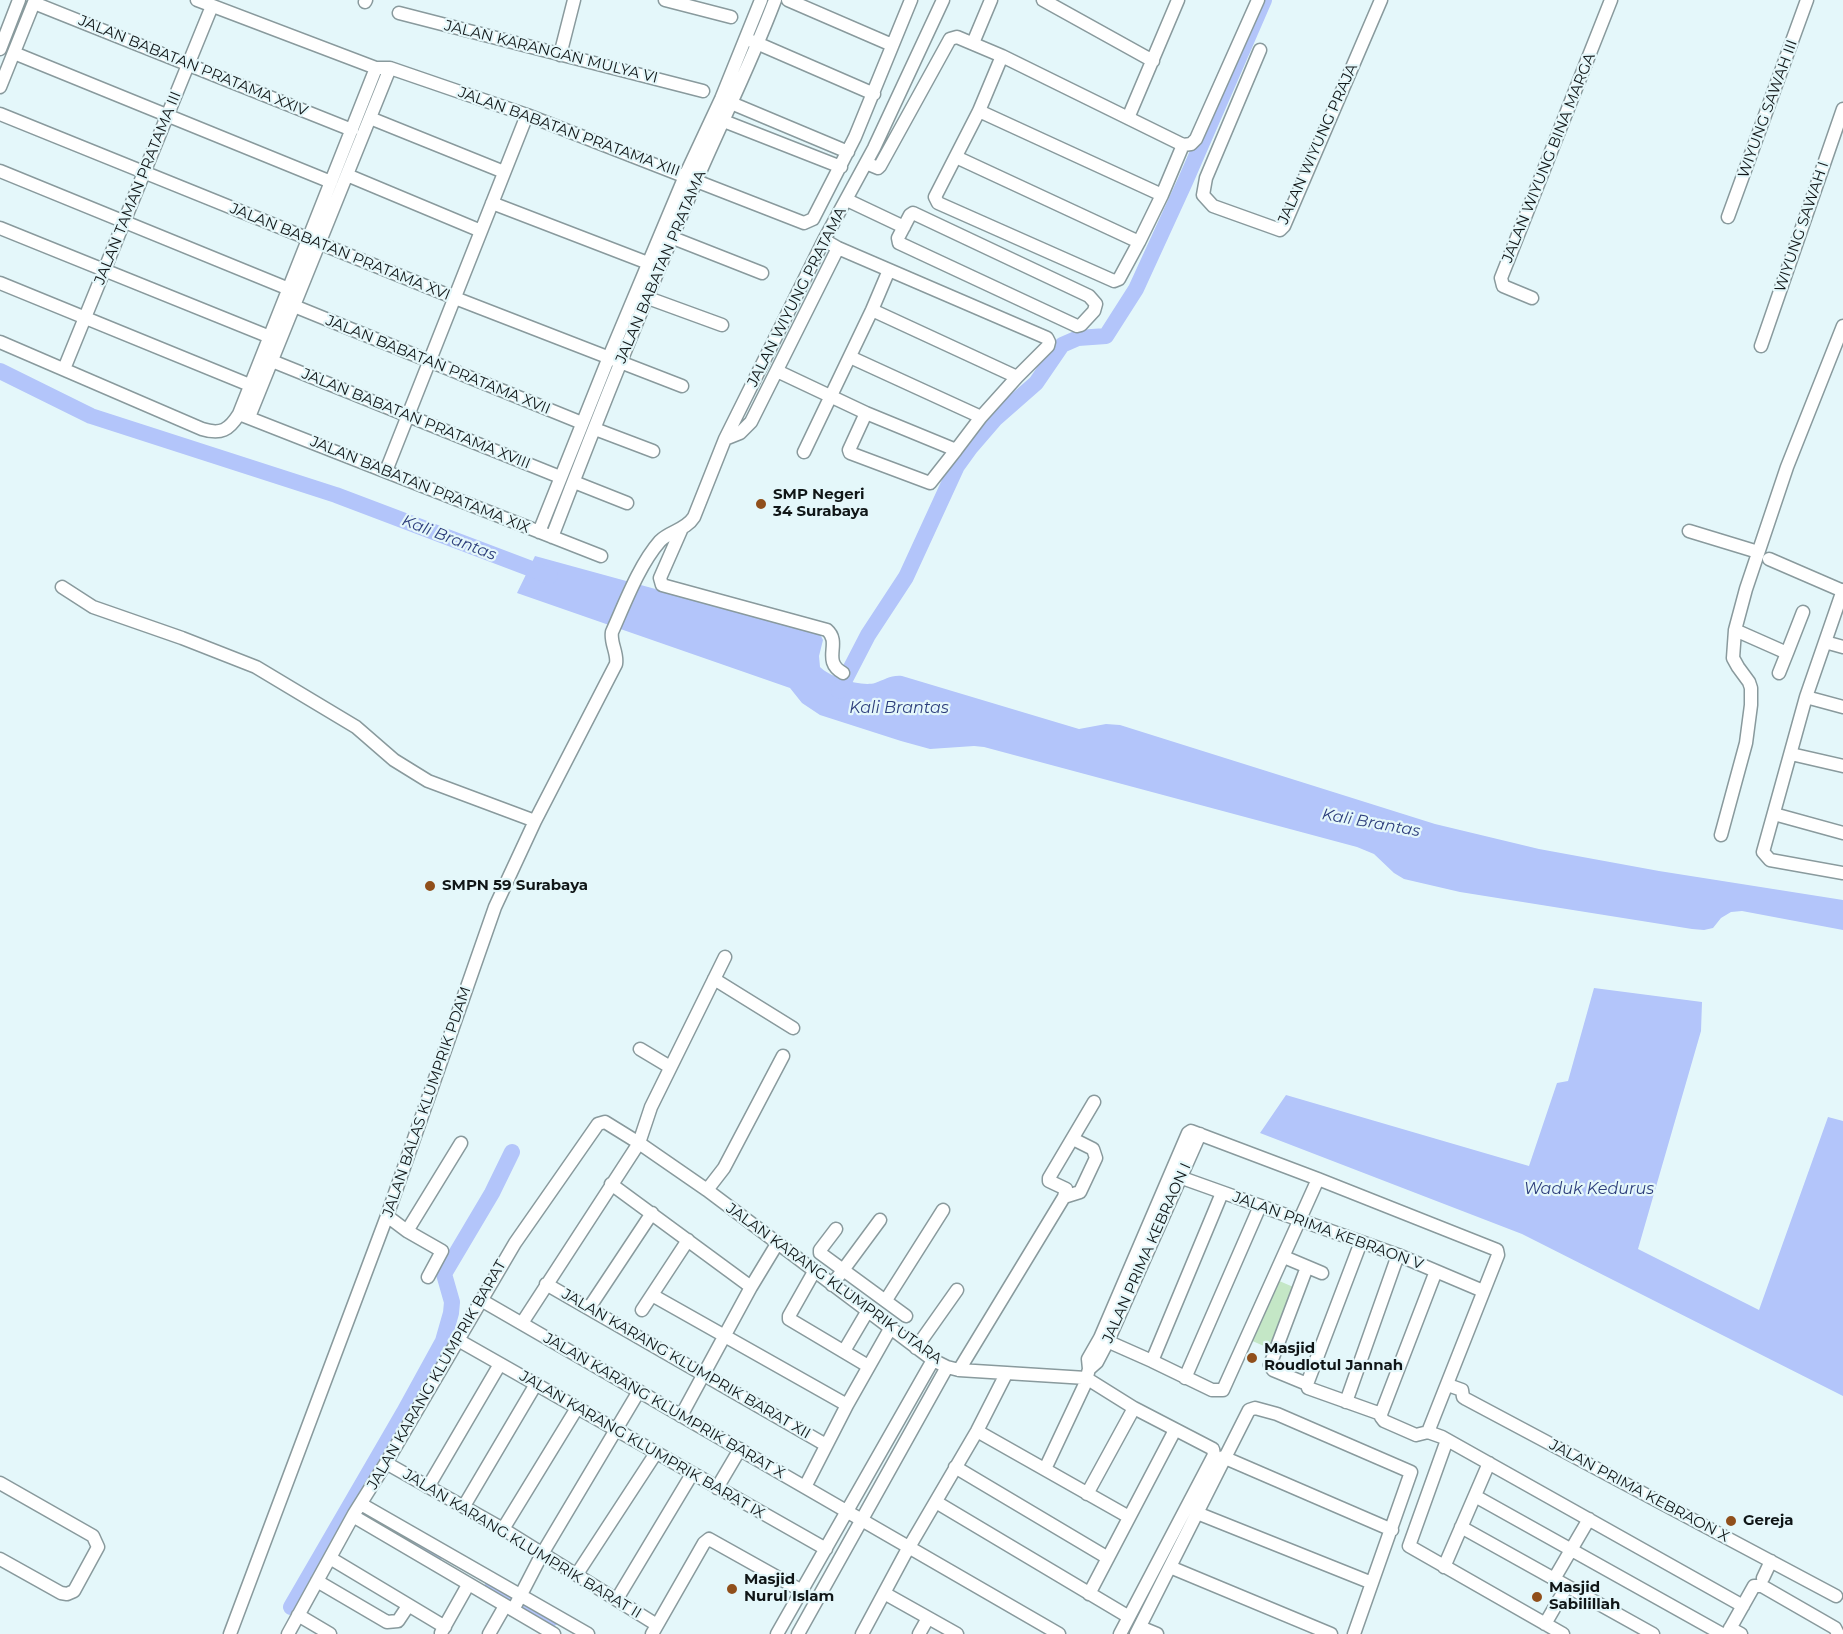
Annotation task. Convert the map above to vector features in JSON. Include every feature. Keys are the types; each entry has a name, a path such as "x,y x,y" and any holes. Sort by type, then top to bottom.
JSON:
{"street":[{"path":"0,49 19,0"},
{"path":"197,0 376,68 331,182 294,306 272,361 256,387"},
{"path":"560,55 574,0"},
{"path":"665,0 731,17"},
{"name":"JALAN BABATAN PRATAMA","path":"726,101 761,0"},
{"name":"JALAN BABATAN PRATAMA","path":"539,532 648,263 691,178 726,101 758,44 775,0"},
{"path":"788,0 892,45"},
{"name":"JALAN WIYUNG PRATAMA","path":"813,219 841,167 874,94 911,0"},
{"name":"JALAN WIYUNG PRATAMA","path":"636,580 660,542 689,524 694,517 724,440 824,240 866,163 943,0"},
{"path":"973,43 991,0"},
{"path":"1043,0 1152,61"},
{"path":"866,163 878,168 880,166 950,39 957,37 1002,56 1183,145 1191,144 1196,139 1258,0"},
{"name":"JALAN WIYUNG PRAJA","path":"1260,50 1206,178 1203,195 1213,206 1280,230 1284,226 1381,0"},
{"name":"JALAN WIYUNG BINA MARGA","path":"1532,298 1503,286 1501,278 1611,0"},
{"name":"WIYUNG SAWAH III","path":"1728,217 1808,0"},
{"path":"0,87 34,1"},
{"name":"JALAN BABATAN PRATAMA XXIV","path":"34,1 352,130"},
{"path":"1128,118 1176,1"},
{"name":"JALAN TAMAN PRATAMA III","path":"64,369 212,6"},
{"name":"JALAN KARANGAN MULYA VI","path":"399,13 703,91"},
{"path":"746,38 874,94"},
{"path":"14,53 331,182"},
{"path":"1002,56 979,111 935,201 1114,281 1119,279 1139,242 1183,145"},
{"name":"JALAN BABATAN PRATAMA XIII","path":"376,68 390,68 527,115 799,222 813,219"},
{"path":"0,342 211,431 225,430 244,416 289,288 347,176 390,68"},
{"path":"726,101 848,152"},
{"name":"WIYUNG SAWAH I","path":"1761,346 1843,110"},
{"path":"979,111 1162,195"},
{"name":"JALAN BABATAN PRATAMA XVI","path":"0,114 455,298 682,386"},
{"path":"386,471 527,115"},
{"path":"370,118 504,172"},
{"path":"718,118 841,167"},
{"path":"956,157 1139,242"},
{"path":"0,171 289,288"},
{"path":"347,176 481,231"},
{"name":"JALAN BABATAN PRATAMA","path":"552,537 673,238 691,178"},
{"path":"847,200 904,226"},
{"path":"492,203 648,263"},
{"path":"915,214 1089,296 1094,300 1096,307 1082,325 1074,324 899,243 898,238 904,226 910,215 915,214"},
{"path":"0,228 270,337"},
{"path":"673,238 762,273"},
{"path":"824,240 1047,338 1049,342 1048,346 981,417 930,483 850,453 849,450 866,412"},
{"path":"724,440 740,433 751,422 838,248"},
{"path":"804,452 889,270"},
{"path":"0,283 256,387"},
{"path":"648,298 722,325"},
{"name":"JALAN BABATAN PRATAMA XVII","path":"294,306 582,423"},
{"path":"872,310 1017,377"},
{"path":"1721,835 1746,743 1751,705 1749,682 1733,658 1735,630 1764,555 1787,467 1843,326"},
{"path":"850,357 981,417"},
{"name":"JALAN BABATAN PRATAMA XVIII","path":"272,361 560,477"},
{"path":"777,371 956,450"},
{"name":"JALAN BABATAN PRATAMA XIX","path":"244,416 601,556"},
{"path":"595,429 653,452"},
{"path":"573,482 627,503"},
{"path":"682,528 660,578 662,585 826,630 832,638 832,663 843,673"},
{"path":"1689,531 1764,555 1843,591 1806,697 1764,848 1766,858 1773,861 1843,873"},
{"name":"JALAN BALAS KLUMPRIK PDAM","path":"230,1634 387,1215 495,907 535,821 616,664 612,632 636,580"},
{"path":"62,587 93,607 256,667 356,727 394,760 428,781 535,821"},
{"path":"1779,673 1803,612"},
{"path":"1735,630 1787,653"},
{"path":"1825,642 1843,647"},
{"path":"1806,697 1843,707"},
{"path":"1791,754 1843,766"},
{"path":"1774,814 1843,833"},
{"path":"522,1323 639,1143 670,1067 725,957"},
{"path":"714,979 793,1028"},
{"path":"640,1049 670,1067"},
{"path":"712,1183 724,1168 783,1056"},
{"path":"798,1634 862,1520 1064,1197 1066,1189 1049,1179 1094,1102"},
{"name":"JALAN KARANG KLUMPRIK UTARA","path":"598,1124 607,1122 639,1143 712,1183 777,1244 814,1270 839,1277 867,1312 890,1329 921,1341 933,1360 1006,1374 1088,1374 1134,1408 1213,1449 1219,1456"},
{"name":"JALAN KARANG KLUMPRIK BARAT","path":"288,1634 357,1510 515,1243 598,1124"},
{"name":"JALAN PRIMA KEBRAON I","path":"1045,1470 1088,1374 1088,1359 1104,1339 1194,1134 1318,1179"},
{"path":"1064,1197 1080,1192 1096,1158 1093,1149 1073,1139"},
{"path":"407,1231 461,1143"},
{"name":"JALAN PRIMA KEBRAON V","path":"1176,1176 1398,1255 1483,1291"},
{"path":"1104,1339 1212,1390 1223,1390 1318,1179 1497,1250 1498,1255 1483,1291 1438,1436 1409,1543 1411,1548 1563,1634"},
{"path":"611,1184 751,1287"},
{"path":"1152,1361 1222,1193"},
{"path":"1185,1377 1260,1206"},
{"path":"886,1300 943,1210"},
{"path":"589,1308 652,1214"},
{"path":"387,1215 407,1231 442,1251 428,1277"},
{"path":"839,1277 880,1220"},
{"path":"836,1229 820,1252 839,1277 886,1300 906,1316"},
{"path":"642,1310 688,1240"},
{"path":"1307,1384 1361,1242"},
{"path":"681,1416 777,1244"},
{"path":"1346,1402 1398,1255"},
{"path":"1284,1257 1322,1272"},
{"path":"1307,1268 1270,1365 1273,1370 1307,1384 1308,1388 1381,1414"},
{"path":"814,1270 789,1319 868,1366"},
{"path":"1436,1271 1381,1417 1416,1435 1438,1436 1490,1462 1743,1606"},
{"name":"JALAN KARANG KLUMPRIK BARAT XII","path":"546,1284 825,1445"},
{"path":"921,1341 957,1290"},
{"path":"652,1295 847,1405"},
{"name":"JALAN KARANG KLUMPRIK BARAT X","path":"481,1300 1059,1634"},
{"path":"844,1351 867,1312"},
{"path":"805,1487 825,1445 890,1329"},
{"name":"JALAN KARANG KLUMPRIK BARAT IX","path":"458,1340 826,1549"},
{"path":"777,1634 933,1360"},
{"path":"428,1487 500,1364"},
{"path":"862,1634 977,1431 1006,1374"},
{"path":"464,1506 536,1384"},
{"name":"JALAN PRIMA KEBRAON X","path":"1453,1387 1463,1391 1463,1397 1466,1399 1836,1596"},
{"path":"489,1634 514,1604 639,1391"},
{"path":"503,1529 577,1408"},
{"path":"1088,1494 1134,1408"},
{"path":"1120,1634 1219,1456 1249,1410 1255,1408 1277,1414 1409,1470 1411,1475 1354,1634"},
{"path":"1089,1594 1175,1430"},
{"path":"977,1431 1129,1517"},
{"path":"717,1488 740,1449"},
{"path":"577,1574 656,1453"},
{"path":"1157,1634 1138,1630 1197,1513 1219,1456"},
{"path":"1219,1456 1392,1530"},
{"path":"1444,1567 1490,1462"},
{"name":"JALAN KARANG KLUMPRIK BARAT II","path":"386,1463 464,1506 577,1574 617,1599 655,1629"},
{"path":"955,1467 1108,1558"},
{"path":"617,1599 692,1474"},
{"path":"0,1483 93,1536 97,1543 97,1551 72,1593 61,1593 0,1559"},
{"path":"1475,1496 1730,1632 1771,1561"},
{"path":"936,1502 1130,1617"},
{"path":"357,1510 468,1585 588,1634"},
{"path":"357,1510 514,1604 554,1634"},
{"path":"1197,1513 1372,1583"},
{"path":"1554,1579 1589,1519"},
{"path":"1461,1527 1653,1634"},
{"path":"655,1629 704,1543 709,1539 802,1591"},
{"path":"330,1558 408,1606 443,1631 468,1585"},
{"path":"1170,1567 1331,1634"},
{"path":"317,1581 387,1622 398,1621 408,1606"},
{"path":"1759,1582 1837,1631"},
{"path":"1545,1624 1567,1586"},
{"path":"884,1593 957,1634"},
{"path":"298,1615 330,1634"},
{"path":"919,1634 928,1618"}],"green space":[{"path":"1277,1280 1298,1289 1271,1349 1250,1340"}],"water":[{"name":"Kali Brantas","path":"535,556 816,633 823,640 819,656 820,667 846,680 869,684 902,676 1079,729 1106,724 1120,725 1435,824 1539,849 1659,871 1843,900 1843,930 1742,911 1731,912 1721,918 1713,928 1692,929 1460,892 1404,879 1374,854 1357,847 984,747 930,749 901,741 820,715 802,703 790,688 517,593"},
{"name":"Waduk Kedurus","path":"1594,988 1702,1002 1701,1031 1638,1249 1759,1310 1828,1117 1843,1121 1843,1396 1522,1234 1260,1133 1286,1095 1529,1166 1557,1083 1568,1081"}],"waterway":[{"path":"839,691 868,635 906,577 957,466 970,448 995,419 1036,383 1062,345 1078,338 1106,336 1136,289 1264,0"},
{"name":"Kali Brantas","path":"0,371 91,416 336,495 550,576"},
{"path":"291,1607 443,1341 452,1302 444,1274 492,1193 512,1152"},
{"path":"350,1506 436,1553"},
{"path":"493,1585 551,1619"}],"place":[{"name":"SMP Negeri 34 Surabaya","path":"761,504"},
{"name":"SMPN 59 Surabaya","path":"430,886"},
{"name":"Masjid Roudlotul Jannah","path":"1252,1358"},
{"name":"Gereja","path":"1731,1521"},
{"name":"Masjid Nurul Islam","path":"732,1589"},
{"name":"Masjid Sabilillah","path":"1537,1597"}]}
